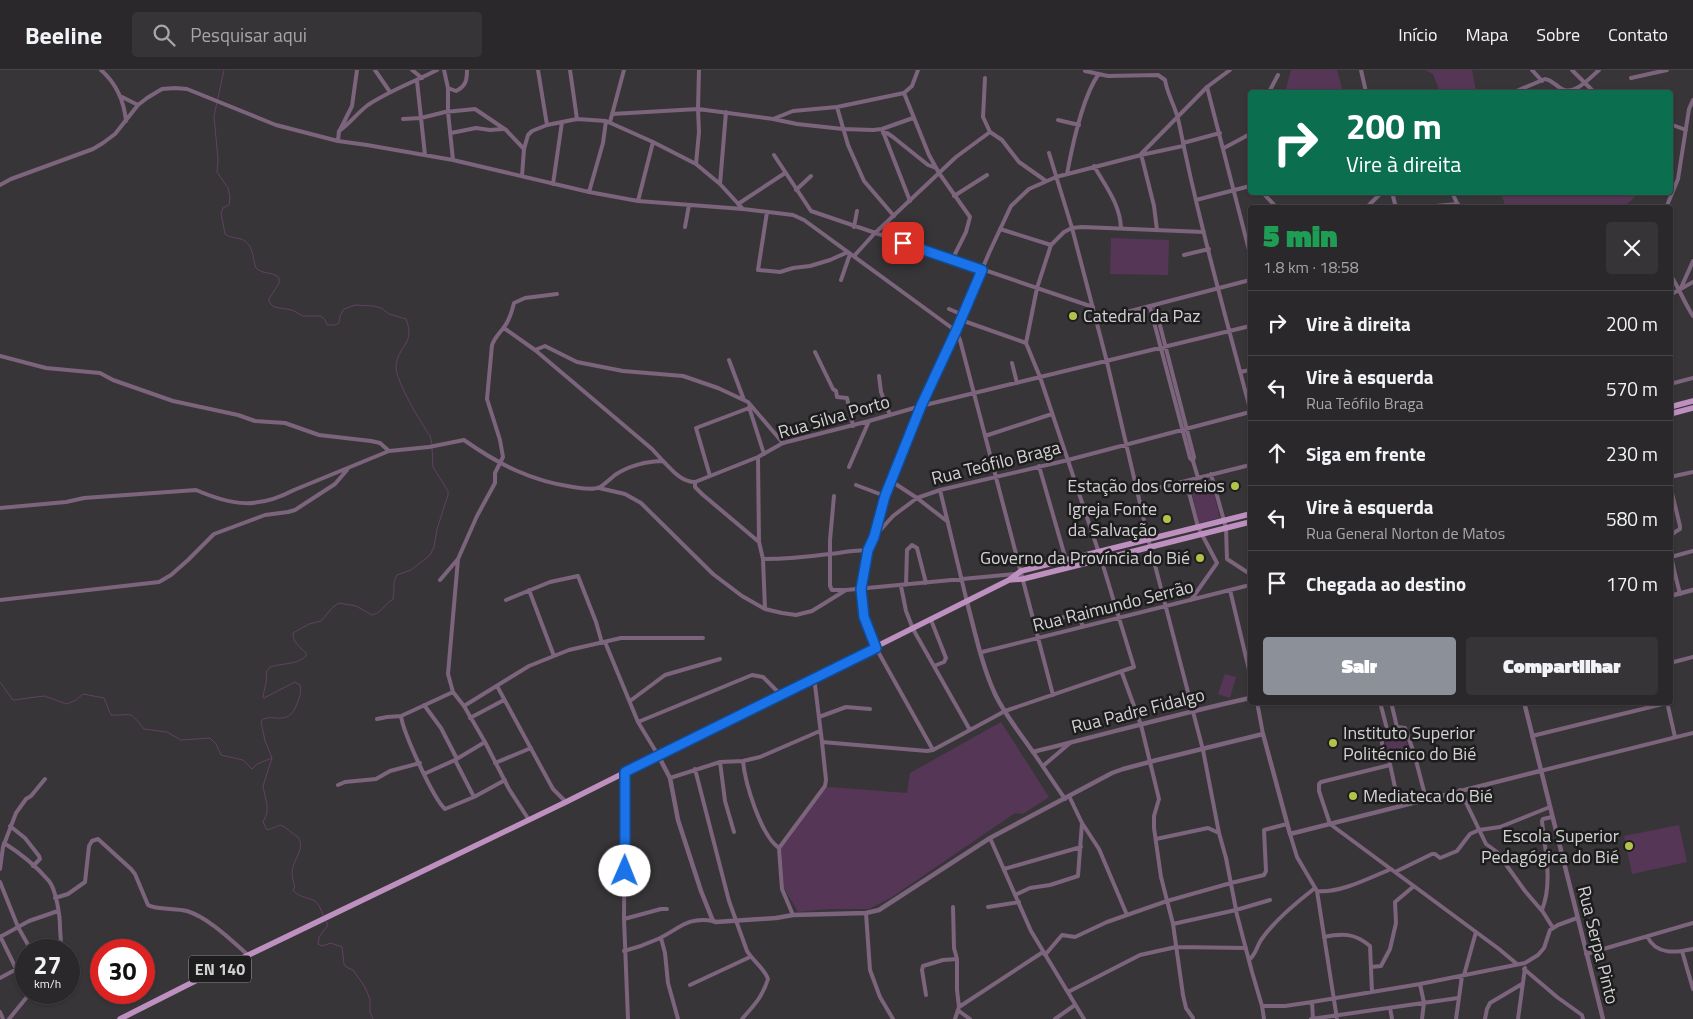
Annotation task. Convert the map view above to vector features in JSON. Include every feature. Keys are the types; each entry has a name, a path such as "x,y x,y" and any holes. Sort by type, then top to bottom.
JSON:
{"main road":[{"path":"1673,413 1689,407 1693,401"},
{"path":"1673,407 1689,407"},
{"path":"529,820 814,677 876,648 1009,580 1018,572 1248,514"},
{"path":"1009,580 1023,579 1248,522"},
{"path":"1128,545 1129,552"},
{"path":"1119,547 1120,554"},
{"name":"EN 140","path":"121,1019 248,955 529,820"}],"street":[{"path":"102,70 122,97 126,121"},
{"path":"338,141 340,130 352,106 357,70"},
{"path":"375,70 390,92"},
{"path":"412,70 422,78"},
{"path":"340,130 347,126 365,107 390,92 437,70"},
{"path":"444,70 448,88 448,112 453,160"},
{"path":"448,88 456,91 464,85 467,80 467,70"},
{"path":"538,70 547,125"},
{"path":"570,70 577,119"},
{"path":"589,192 624,70"},
{"path":"696,164 700,132 698,108 699,70"},
{"path":"773,119 793,112 837,107 904,93 912,86 918,70"},
{"path":"1141,154 1208,87 1230,70"},
{"path":"1361,70 1366,90"},
{"path":"1532,70 1542,81"},
{"path":"1572,70 1592,90"},
{"path":"1573,90 1600,70"},
{"path":"1631,78 1667,70"},
{"path":"1085,71 1098,75 1151,72 1166,80 1169,99 1178,116 1196,200 1248,402"},
{"path":"1067,174 1079,125 1090,91 1098,75"},
{"path":"1270,90 1278,75"},
{"path":"985,78 983,116 990,132 1002,140 1019,162 1046,182"},
{"path":"1519,90 1548,79 1566,90"},
{"path":"416,81 426,155"},
{"path":"1208,87 1248,238"},
{"path":"0,185 10,179 104,144 115,134 138,105 147,98 162,89 187,88 276,125 338,141 453,160 589,192 638,201 743,209 793,215 804,220 956,331 996,476 1018,572 1023,579 1053,695"},
{"path":"904,93 913,118 936,168 954,196 969,213 970,221 952,260"},
{"path":"122,97 138,105"},
{"path":"1673,190 1678,179 1689,109 1693,100"},
{"path":"837,107 848,145 864,181 894,216"},
{"path":"403,119 421,118 471,108 506,130 524,149"},
{"path":"612,114 698,108 797,124 882,131 893,137 928,165 936,168"},
{"path":"720,184 726,112"},
{"path":"882,131 913,118"},
{"path":"522,176 524,149 530,133 547,125 577,119 608,122 696,164 720,184 743,209"},
{"path":"1058,120 1079,125"},
{"path":"553,184 562,122"},
{"path":"1673,125 1686,130"},
{"path":"451,133 476,128 503,129"},
{"path":"882,131 910,201"},
{"path":"767,212 758,270 780,272 810,266 850,254 971,145 990,132"},
{"path":"874,537 885,496 921,406 1011,206 1029,189 1056,177 1220,133"},
{"path":"1224,148 1248,135"},
{"path":"638,201 653,142"},
{"path":"1049,153 1072,228 1107,362 1148,539 1203,750 1236,910 1264,1019"},
{"path":"1141,154 1154,206 1157,230"},
{"path":"774,155 811,211 1093,308"},
{"path":"1094,166 1117,204 1121,216 1121,228"},
{"path":"738,204 785,173"},
{"path":"954,196 987,174"},
{"path":"796,190 811,176"},
{"path":"1196,200 1248,186"},
{"path":"1265,195 1275,205"},
{"path":"1369,205 1379,195"},
{"path":"685,227 689,205"},
{"path":"804,220 811,211"},
{"path":"854,227 857,211"},
{"path":"822,742 933,750 1005,711 1134,668 1101,559 1040,377 1026,343 1037,288 1051,244 1072,228 1204,232"},
{"path":"1000,229 1051,244"},
{"path":"1184,255 1209,249"},
{"path":"841,280 850,254"},
{"path":"1680,290 1693,261"},
{"path":"1673,279 1693,316"},
{"path":"1096,320 1248,280"},
{"path":"1673,294 1693,282"},
{"path":"440,580 458,559 477,516 495,483 495,473 503,458 500,440 488,402 492,345 497,334 504,328 514,303 525,298 558,294"},
{"path":"1153,306 1198,478"},
{"path":"949,309 963,314"},
{"path":"961,320 1026,343"},
{"name":"Rua Silva Porto","path":"695,482 758,457 783,443 853,426 921,406 1248,326"},
{"path":"504,328 535,350 652,450 679,477 686,481 695,482 695,486 702,494 759,542"},
{"path":"535,350 545,346 570,359 586,364 623,371 683,376 718,388 746,401 783,443"},
{"path":"815,352 836,391 836,397 847,398 853,426"},
{"path":"0,356 46,368 105,374 113,380 173,401 238,415 255,421 291,424 319,435 380,443 389,451"},
{"path":"729,360 750,408 764,454"},
{"path":"1012,363 1017,383"},
{"path":"1240,372 1248,370"},
{"path":"879,376 881,392 890,415"},
{"path":"1673,383 1693,378"},
{"path":"710,476 696,428 750,408"},
{"name":"Rua Teófilo Braga","path":"933,750 876,648 864,617 861,589 868,550 874,537 893,516 917,498 940,490 1068,460 1248,411"},
{"path":"985,436 1052,414"},
{"path":"849,467 869,421"},
{"path":"0,508 66,502 84,498 196,490 212,497 244,504 267,501 389,451 429,447 464,440 486,456 518,472 561,485 585,489 598,488 625,494 641,503 713,574 742,596 765,609 801,615 812,611 846,590"},
{"path":"758,457 759,542 763,559 765,609"},
{"path":"598,488 625,470 649,462 663,461"},
{"path":"1138,493 1248,465"},
{"path":"1039,466 1068,567"},
{"path":"0,600 68,594 161,582 188,560 214,534 265,515 295,510 335,484 347,469"},
{"path":"1673,477 1693,473"},
{"path":"1211,474 1226,528 1227,559"},
{"path":"891,481 948,522"},
{"path":"1186,481 1198,527 1216,563"},
{"path":"856,485 885,496"},
{"path":"940,490 966,602 989,680 1005,711 1067,798 1099,848 1127,915"},
{"path":"834,496 830,540 830,588 846,590 900,586 1018,572"},
{"path":"1673,497 1680,529 1673,534"},
{"path":"906,585 907,553 908,549 912,546 917,548 926,583"},
{"path":"763,559 781,559 868,550"},
{"path":"1673,556 1693,551"},
{"path":"458,559 448,674 453,692 464,706 519,806 529,820"},
{"path":"1191,600 1216,563 1227,559"},
{"path":"1227,559 1248,573"},
{"path":"1673,565 1680,594"},
{"path":"506,600 550,582 578,576 603,642 638,722 670,778 678,820 701,892 713,921"},
{"path":"900,586 913,629 970,730"},
{"name":"Rua Raimundo Serrão","path":"982,652 1248,586"},
{"path":"529,590 554,656"},
{"path":"1230,590 1248,666"},
{"path":"1673,595 1693,590"},
{"path":"1035,624 1076,614 1079,616 1084,627"},
{"path":"931,620 946,658 944,662 934,666"},
{"path":"464,706 528,666 554,656 603,642 627,637 703,638"},
{"path":"1673,662 1693,657"},
{"path":"630,701 665,675 720,659"},
{"path":"1122,673 1141,725 1159,799 1154,816 1161,877 1173,924 1182,994 1186,1008 1193,1018"},
{"path":"638,722 752,675 763,678 780,694"},
{"path":"793,915 782,889 779,848 825,786 826,780 814,677"},
{"path":"498,686 553,789 566,802"},
{"path":"378,719 401,716 453,692"},
{"name":"Rua Padre Fidalgo","path":"1034,752 1248,698"},
{"path":"470,718 504,700"},
{"path":"424,705 441,728 474,797"},
{"path":"1258,705 1263,734 1297,857 1316,890 1336,1017"},
{"path":"1381,705 1387,729"},
{"path":"1392,705 1397,727"},
{"name":"Rua Serpa Pinto","path":"1525,705 1603,1019"},
{"path":"1532,736 1659,705"},
{"path":"1667,705 1675,737"},
{"path":"819,717 846,707 870,709"},
{"path":"401,716 424,774 434,794 445,809 474,797 505,780"},
{"path":"1399,806 1390,760 1384,752 1381,736 1382,732 1387,729 1405,728 1414,753 1426,799"},
{"path":"670,778 695,768 720,762 743,761 760,757 820,731"},
{"path":"1290,834 1693,733"},
{"path":"624,951 661,938 680,925 702,919 736,921 793,915 866,913 879,910 990,838 1118,771 1263,734"},
{"path":"424,774 456,759 485,742"},
{"path":"1043,766 1071,742"},
{"path":"495,763 531,748"},
{"path":"1390,760 1414,753"},
{"path":"743,761 746,784 750,796 770,840 779,848"},
{"path":"720,762 725,802 734,832"},
{"path":"338,784 376,779 390,771 420,763"},
{"path":"1390,766 1321,782 1319,784 1319,791 1330,824 1517,964"},
{"path":"695,768 724,883 736,921 750,957 766,973 768,979 764,993 742,1019"},
{"path":"625,772 624,951 628,1019"},
{"path":"0,869 4,843 19,808 26,799 32,796 45,779"},
{"path":"1460,790 1486,844 1497,852 1525,891 1542,910 1553,928"},
{"path":"1248,960 1255,954 1261,941 1280,918 1316,890 1329,891 1338,889 1393,871 1432,854 1441,858 1453,853 1467,835 1479,830 1500,827 1550,807"},
{"path":"1542,910 1546,900 1548,878 1542,821 1552,817"},
{"path":"1015,895 1030,888 1050,885 1078,876 1082,823"},
{"path":"959,1009 1044,953 1062,934 1075,937 1127,915 1167,901 1266,874 1264,830 1287,824"},
{"path":"10,826 26,838 39,856 40,858 33,866"},
{"path":"1156,839 1208,828 1219,833"},
{"path":"990,838 1030,931 1084,1019"},
{"path":"55,898 68,894 85,882 89,846 92,841 98,839 135,874 148,905 152,908 175,908 201,917 210,922 248,955"},
{"path":"4,843 16,850 50,882 58,911 62,939"},
{"path":"1004,869 1081,847"},
{"path":"0,882 25,939"},
{"path":"1371,968 1381,966 1390,950 1397,919 1395,902 1414,886"},
{"path":"1173,924 1236,910 1270,900"},
{"path":"988,907 1019,902"},
{"path":"952,907 959,1009 955,1019"},
{"path":"624,919 667,909"},
{"path":"15,967 0,937 18,927 58,911"},
{"path":"866,913 870,970 880,997 893,1019"},
{"path":"1262,1006 1285,1006 1312,1002 1525,964 1544,948 1548,933 1553,928 1577,918"},
{"path":"1586,954 1693,923"},
{"path":"1456,1019 1463,975 1476,932"},
{"path":"1324,937 1344,934 1364,941 1370,947 1372,992"},
{"path":"1647,936 1652,945 1664,952 1693,949"},
{"path":"661,938 665,953 668,983 678,1019"},
{"path":"1068,992 1140,956 1176,946 1246,948"},
{"path":"1682,951 1693,989"},
{"path":"690,985 750,957"},
{"path":"926,995 923,966 943,960 957,959"},
{"path":"1518,1019 1525,964"},
{"path":"1524,969 1557,998 1582,1015 1583,1019"},
{"path":"0,978 15,970"},
{"path":"1420,984 1424,1003 1422,1019"},
{"path":"1486,1019 1486,1009 1490,1003 1522,984"},
{"path":"1312,1002 1312,1019 1458,998"},
{"path":"9,1019 21,1004"},
{"path":"1055,1019 1075,1005"},
{"path":"1390,1008 1392,1019"},
{"path":"959,1009 970,1019"},
{"path":"0,1012 3,1019"},
{"path":"1359,1012 1361,1019"}],"shaded area":[{"path":"1291,70 1337,70 1342,90 1286,90"},
{"path":"1425,70 1472,70 1476,90 1439,90 1433,74"},
{"path":"1502,195 1637,195 1626,205 1505,205"},
{"path":"1111,238 1169,240 1168,275 1110,274"},
{"path":"1210,479 1220,518 1199,523 1190,484"},
{"path":"1225,674 1236,677 1230,698 1218,694"},
{"path":"1001,722 1049,797 1023,814 1015,813 892,897 869,909 829,909 798,912 784,888 781,848 824,790 829,787 907,793 910,773"},
{"path":"1404,731 1409,751 1389,756 1384,736"},
{"path":"1679,825 1687,862 1632,874 1624,836"}],"waterway":[{"path":"224,70 214,116 218,160 217,172 228,188 230,197 229,205 223,208 221,213 225,234 245,241 252,252 256,268 262,272 274,274 279,278 279,283 269,299 269,302 274,307 292,310 303,316 321,316 327,325 339,323 344,309 355,305 374,306 381,308 389,314 406,319 409,334 397,359 397,372 409,401 430,436 432,444"},
{"path":"323,915 315,901 300,896 293,890 295,887 292,870 299,852 300,841 298,837 281,825 267,830 263,822 267,813 263,786 272,758 265,741 261,721 265,718 284,718 289,716 297,704 301,690 300,685 295,682 264,698 266,672 270,667 294,662 306,656 306,653 295,642 293,633 309,624 321,621 339,603 356,606 372,615 378,612 393,599 397,575 411,570 430,555 434,547 437,529 448,495 448,491 433,467 432,448"},
{"path":"0,682 13,700 44,696 67,704 83,694 104,698 111,715 130,715 144,729 167,732 181,740 210,738 216,744 221,755 243,760 252,769 257,764 272,758"},
{"path":"326,921 328,925 319,937 318,944 322,946 331,943 342,947 344,964 353,970 365,987 370,999 370,1012 373,1019"}],"place":[{"name":"Catedral da Paz","path":"1073,316"},
{"name":"Estação dos Correios","path":"1235,486"},
{"name":"Igreja Fonte da Salvação","path":"1167,519"},
{"name":"Governo da Província do Bié","path":"1200,558"},
{"name":"Instituto Superior Politécnico do Bié","path":"1333,743"},
{"name":"Mediateca do Bié","path":"1353,796"},
{"name":"Escola Superior Pedagógica do Bié","path":"1629,846"}],"route":[{"path":"625,871 625,772 876,648 864,617 861,589 868,550 874,537 885,496 921,406 982,270 903,243"}]}
